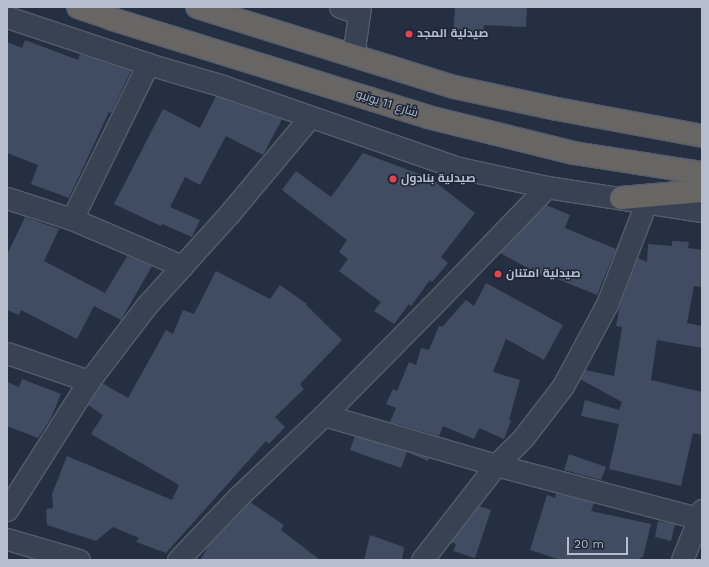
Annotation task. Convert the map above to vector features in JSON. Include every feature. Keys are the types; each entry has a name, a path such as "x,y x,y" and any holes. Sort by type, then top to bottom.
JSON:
{"highway":[{"name":"شارع 11 يونيو","path":"78,7 112,19 428,117 574,153 702,173"},
{"path":"197,7 454,86 557,109 702,136"},
{"path":"621,198 702,190"}],"street":[{"path":"353,9 353,56"},
{"path":"7,17 148,64 223,86 459,168 547,187 702,211"},
{"path":"72,219 148,64"},
{"path":"7,510 89,381 147,305 229,214 310,117"},
{"path":"178,560 237,498 324,415 547,187"},
{"path":"7,198 72,219 182,266"},
{"path":"422,560 496,466 523,438 563,386 607,304 646,203"},
{"path":"7,353 89,381"},
{"path":"324,415 496,466 701,516 682,560"},
{"path":"7,539 79,560"}],"building":[{"path":"455,7 527,7 526,27 484,25 483,38 453,37"},
{"path":"25,40 78,60 80,54 131,71 111,113 109,112 69,198 31,184 38,165 7,153 7,42 22,48"},
{"path":"216,96 282,119 263,155 226,136 200,185 185,177 170,207 200,220 192,237 162,224 161,226 114,204 163,109 200,128"},
{"path":"363,153 430,178 475,213 441,257 448,263 432,282 430,280 411,306 409,304 394,324 374,311 381,302 339,271 348,259 339,252 347,240 282,190 296,171 331,197"},
{"path":"546,205 570,215 565,228 616,249 597,295 545,274 544,277 500,253"},
{"path":"25,217 59,229 44,261 105,293 127,256 152,266 121,320 94,306 77,339 21,310 19,315 7,310 7,255"},
{"path":"672,241 689,242 688,248 702,250 702,287 694,286 687,323 702,326 702,348 657,340 651,380 702,392 702,435 693,433 681,486 609,469 619,424 581,416 585,400 619,410 622,402 580,379 585,370 614,376 622,327 616,326 620,305 638,258 647,262 648,244 672,246"},
{"path":"216,271 270,299 280,285 307,304 306,305 342,340 300,384 304,389 275,417 285,427 269,444 266,441 166,553 136,542 139,538 113,527 96,541 47,525 46,509 53,508 52,494 67,456 172,500 179,485 91,434 103,415 88,405 102,383 128,398 166,330 173,334 183,310 194,314"},
{"path":"486,283 563,325 544,360 506,339 493,372 520,380 509,420 511,421 504,439 479,428 474,439 443,426 439,436 390,422 396,408 386,404 393,389 397,391 409,362 416,365 421,348 429,350 439,326 442,327 466,300 474,306"},
{"path":"22,379 61,394 51,418 38,438 7,426 7,382 19,387"},
{"path":"355,436 429,458 428,461 407,452 401,468 350,450"},
{"path":"569,454 606,467 601,480 564,470"},
{"path":"556,493 594,503 591,511 651,524 643,557 641,557 640,560 561,560 530,550 547,495 555,498"},
{"path":"250,502 284,525 281,530 320,560 200,560 211,542"},
{"path":"479,506 491,510 475,558 453,551 456,544 451,542"},
{"path":"658,521 675,524 671,541 655,537"},
{"path":"370,535 404,547 402,560 364,560"}],"place":[{"name":"صيدلية المجد","path":"409,34"},
{"name":"صيدلية بنادول","path":"393,179"},
{"name":"صيدلية امتنان","path":"498,274"}]}
